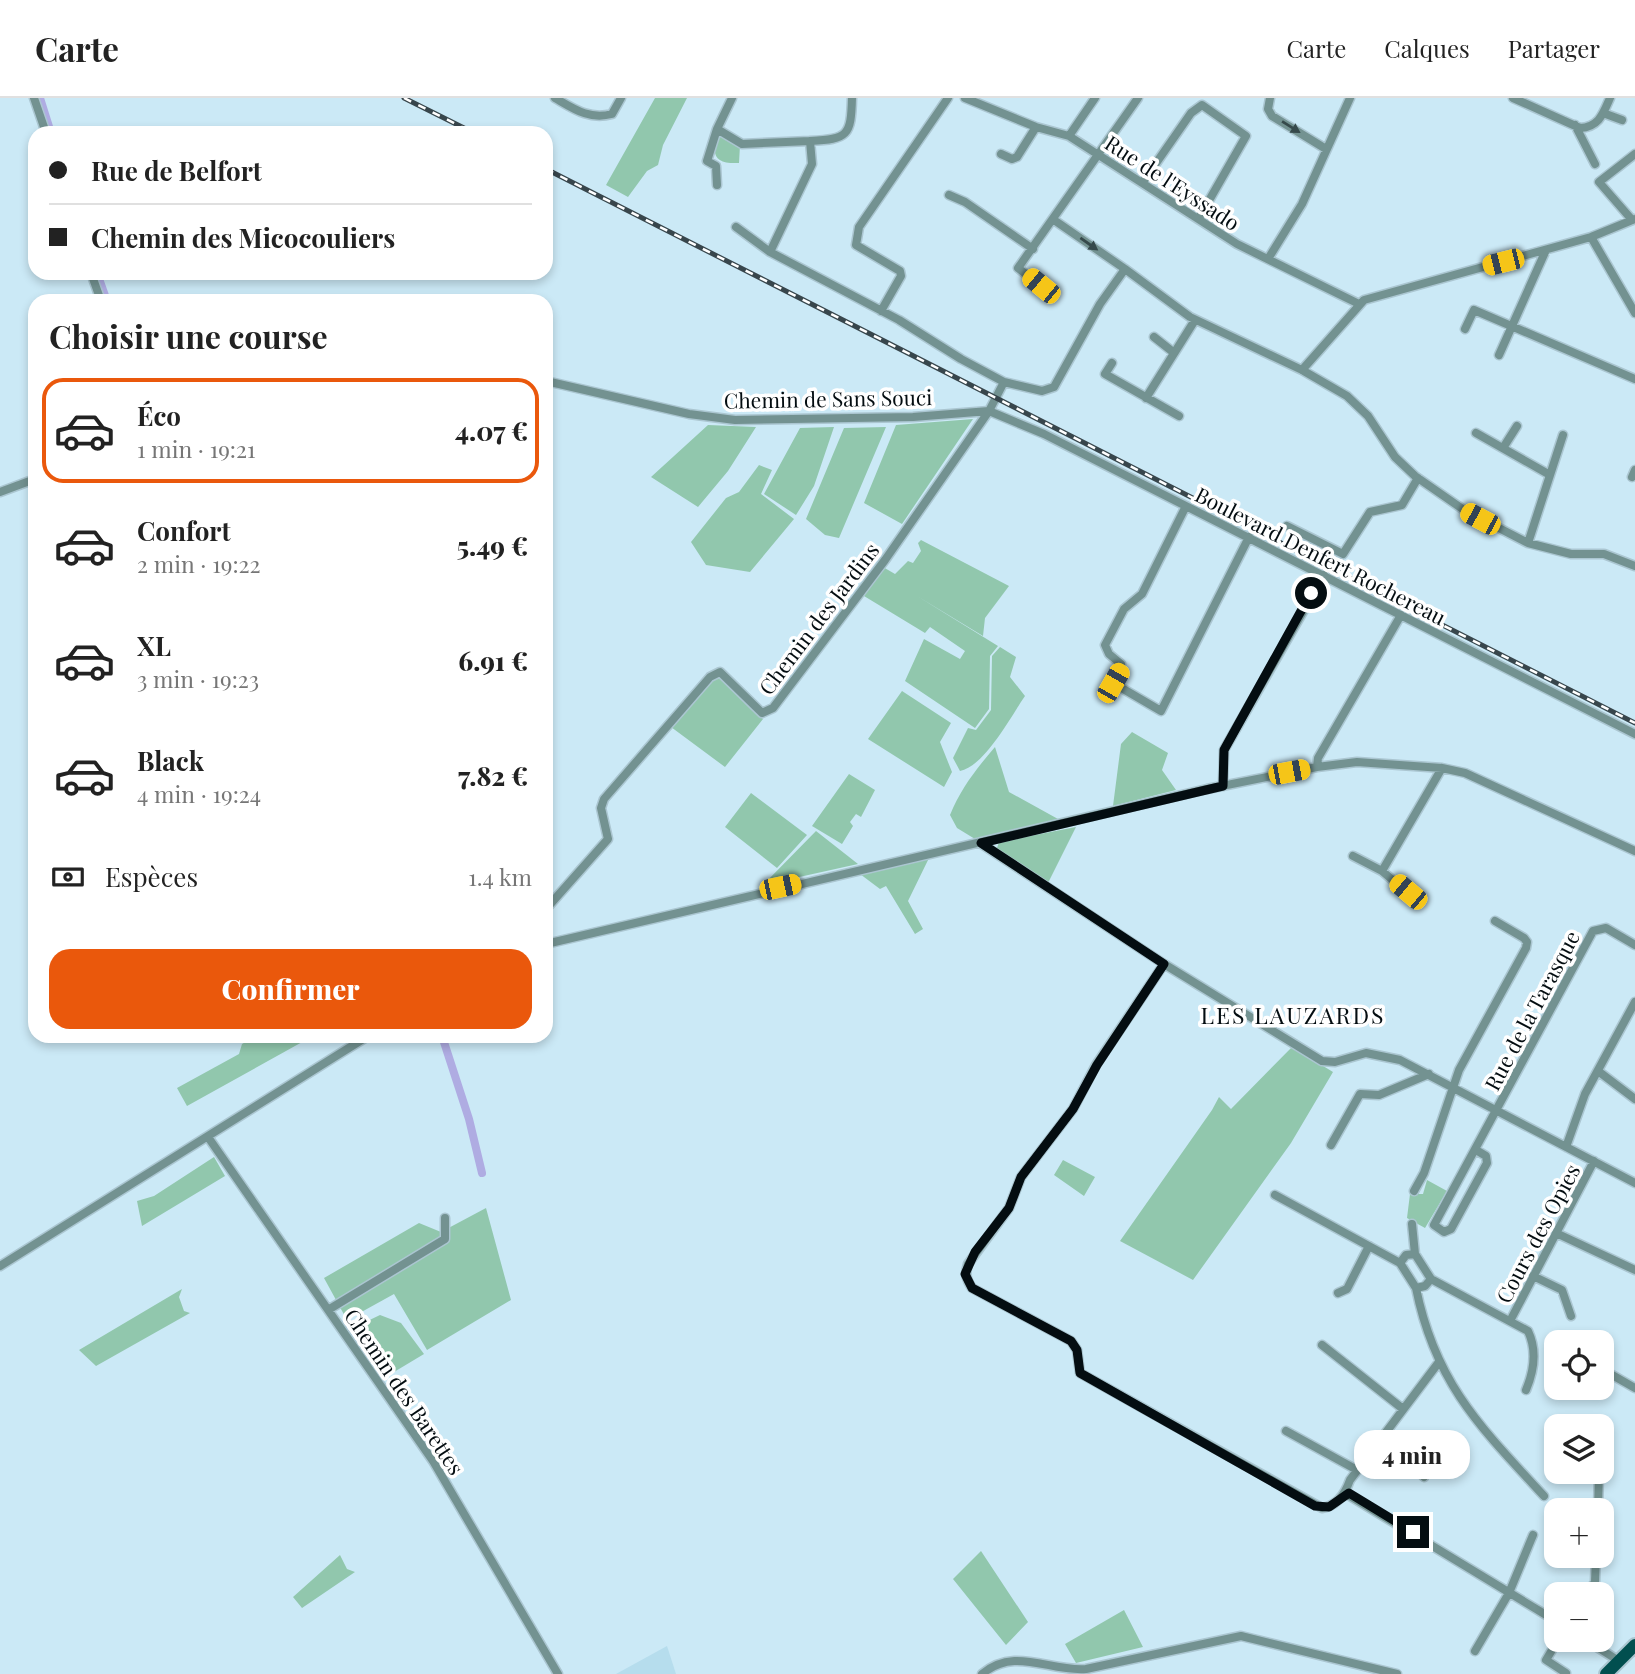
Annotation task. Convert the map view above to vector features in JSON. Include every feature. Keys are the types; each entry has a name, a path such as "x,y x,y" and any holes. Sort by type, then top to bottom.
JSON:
{"main road":[{"path":"1606,1674 1634,1649"}],"street":[{"path":"34,98 44,126"},
{"path":"555,98 585,115 599,117 611,114 621,98"},
{"path":"718,185 716,166 707,161 716,129 732,98"},
{"path":"716,129 742,144 840,139 851,124 852,98"},
{"path":"881,311 901,276 900,271 856,245 856,237 859,228 948,98"},
{"name":"Rue de l'Eyssado","path":"965,98 1036,127 1069,136 1237,244 1359,304"},
{"path":"1069,136 1095,98"},
{"path":"1048,287 1041,286 1018,268 1138,98"},
{"path":"1270,98 1268,109 1272,116 1326,149"},
{"path":"1268,259 1301,204 1350,98"},
{"path":"1513,98 1575,125 1591,127 1603,113 1610,98"},
{"path":"1143,183 1191,113 1202,105 1246,136 1199,218"},
{"path":"1603,113 1622,120"},
{"path":"1575,125 1595,164"},
{"path":"1001,154 1012,159 1017,157 1036,127"},
{"path":"770,252 812,164 810,141"},
{"path":"1302,370 1359,304 1373,296 1591,237 1633,220 1599,181 1635,154"},
{"path":"949,195 965,202 1032,249"},
{"path":"1054,220 1195,320 1302,370 1347,397 1368,416 1395,457 1418,478 1464,510 1528,543 1571,554 1604,554 1635,566"},
{"path":"736,227 770,252 881,311 1004,382 1042,391 1054,387 1100,304 1125,269"},
{"path":"1591,237 1635,313"},
{"path":"1499,355 1546,250"},
{"path":"1465,329 1474,310 1635,379"},
{"path":"1146,398 1172,352 1195,320"},
{"path":"1154,337 1172,352"},
{"path":"1112,363 1105,374 1179,416"},
{"path":"989,411 1004,382"},
{"name":"Chemin de Sans Souci","path":"553,383 689,414 735,420 913,417 989,411"},
{"name":"Boulevard Denfert Rochereau","path":"989,411 1044,434 1635,734"},
{"name":"Chemin des Jardins","path":"553,901 608,839 601,808 604,799 710,677 720,673 762,713 773,708 885,560 989,411"},
{"path":"1503,449 1517,426"},
{"path":"1476,433 1550,475"},
{"path":"1528,543 1563,435"},
{"path":"1287,526 1343,554 1370,512 1402,505 1418,478"},
{"path":"0,492 28,482"},
{"path":"1186,506 1142,594 1124,609 1105,645 1109,654 1121,664 1113,683 1161,711 1249,537"},
{"path":"1223,786 1224,750 1324,575"},
{"path":"1317,767 1318,758 1401,615"},
{"path":"553,942 780,887 1317,767 1390,762 1465,773 1635,850"},
{"path":"1382,871 1442,768"},
{"path":"981,843 1164,964 1322,1061 1335,1062 1366,1053 1400,1060 1635,1183"},
{"path":"1353,856 1382,871 1408,892"},
{"path":"1414,1191 1424,1173 1452,1087 1527,942 1495,921"},
{"name":"Rue de la Tarasque","path":"1476,1150 1486,1156 1487,1163 1451,1229 1444,1231 1434,1225 1593,931 1606,928 1635,946"},
{"path":"1164,964 1097,1065 1073,1109 1021,1177 1009,1208 975,1252 965,1274 972,1288 1071,1341 1077,1350 1080,1373 1315,1506 1329,1507 1346,1493 1357,1470 1439,1362"},
{"path":"1566,1147 1585,1094 1635,1002"},
{"path":"0,1266 357,1043"},
{"path":"1598,1071 1635,1099"},
{"path":"1331,1145 1360,1094 1379,1095 1429,1074"},
{"name":"Chemin des Barettes","path":"208,1137 433,1461 558,1674"},
{"name":"Cours des Opies","path":"1510,1321 1594,1161"},
{"path":"1275,1195 1400,1262 1416,1288 1421,1316 1439,1362 1463,1405 1544,1496"},
{"path":"328,1310 445,1239 445,1218"},
{"path":"1412,1224 1415,1254 1430,1279 1528,1331 1533,1341 1533,1374 1526,1390"},
{"path":"1556,1233 1635,1270"},
{"path":"1338,1293 1347,1289 1369,1245"},
{"path":"1400,1262 1406,1255 1415,1254"},
{"path":"1532,1276 1562,1290 1571,1317"},
{"path":"1416,1288 1425,1286 1430,1279"},
{"path":"1322,1345 1403,1409"},
{"path":"1614,1376 1635,1388"},
{"path":"1286,1430 1357,1470"},
{"path":"1380,1440 1411,1462 1424,1477"},
{"path":"1346,1493 1544,1614"},
{"path":"1475,1651 1509,1593 1533,1535"},
{"path":"982,1674 1014,1659 1073,1670 1086,1669 1241,1636 1397,1674"},
{"path":"1551,1652 1546,1660 1566,1673"},
{"path":"1605,1652 1619,1661"}],"shaded area":[{"path":"667,1646 676,1674 616,1674"}],"green space":[{"path":"655,98 687,98 663,145 658,165 647,171 628,197 606,185"},
{"path":"718,136 740,145 739,163 725,162 717,158 715,149"},
{"path":"973,419 902,524 864,503 896,425"},
{"path":"708,425 756,427 728,471 698,507 651,477"},
{"path":"834,427 814,486 796,515 764,494 800,428"},
{"path":"886,427 839,538 825,535 806,519 844,428"},
{"path":"759,465 772,470 761,494 794,519 750,572 706,565 691,542 726,498 739,492"},
{"path":"921,540 1009,586 985,618 983,636 917,596 998,646 990,656 989,709 975,728 905,681 924,639 960,659 965,651 930,627 925,633 864,596 883,567 895,574 908,561 913,563 921,551 918,543"},
{"path":"1000,647 1016,657 1010,677 1025,696 988,750 979,760 960,771 953,758 968,728 976,730 991,710 992,656"},
{"path":"714,678 723,678 763,719 725,767 671,727"},
{"path":"902,691 951,723 940,742 952,772 944,787 868,739"},
{"path":"1132,732 1168,753 1162,770 1176,790 1113,806 1121,744"},
{"path":"995,747 1009,792 1058,819 975,839 957,828 950,815 954,805"},
{"path":"849,774 875,790 861,817 856,814 850,822 853,826 842,844 812,826"},
{"path":"751,793 807,835 777,868 725,827"},
{"path":"1076,827 1048,883 997,848 999,842"},
{"path":"816,831 858,864 763,885"},
{"path":"929,858 908,901 923,929 915,934 886,886 880,889 860,874"},
{"path":"300,1043 187,1106 177,1088 239,1054 242,1044"},
{"path":"1292,1047 1333,1072 1291,1143 1193,1280 1120,1241 1219,1097 1231,1109"},
{"path":"214,1157 225,1176 142,1226 137,1201 154,1196"},
{"path":"1063,1160 1095,1177 1084,1196 1054,1175"},
{"path":"1427,1180 1447,1191 1425,1228 1407,1218 1410,1194 1423,1194"},
{"path":"486,1208 511,1300 427,1350 394,1294 347,1320 324,1278 419,1223 441,1232"},
{"path":"182,1289 179,1297 184,1311 190,1313 96,1366 79,1350"},
{"path":"380,1315 401,1323 424,1354 384,1378 353,1328"},
{"path":"981,1551 1028,1622 1006,1645 953,1579"},
{"path":"340,1555 347,1569 355,1572 302,1608 293,1597"},
{"path":"1124,1610 1143,1647 1076,1663 1065,1644"}],"waterway":[{"path":"40,98 49,126"},
{"path":"100,280 104,294"},
{"path":"444,1043 469,1119 482,1173"}],"railway":[{"path":"404,98 460,126"},
{"path":"553,173 1635,723"}],"district":[{"name":"LES LAUZARDS","path":"1293,1014"}],"route":[{"path":"1311,593 1224,750 1223,786 981,843 1164,964 1097,1065 1073,1109 1021,1177 1009,1208 975,1252 965,1274 972,1288 1071,1341 1077,1350 1080,1373 1315,1506 1329,1507 1349,1493 1413,1532"}]}
